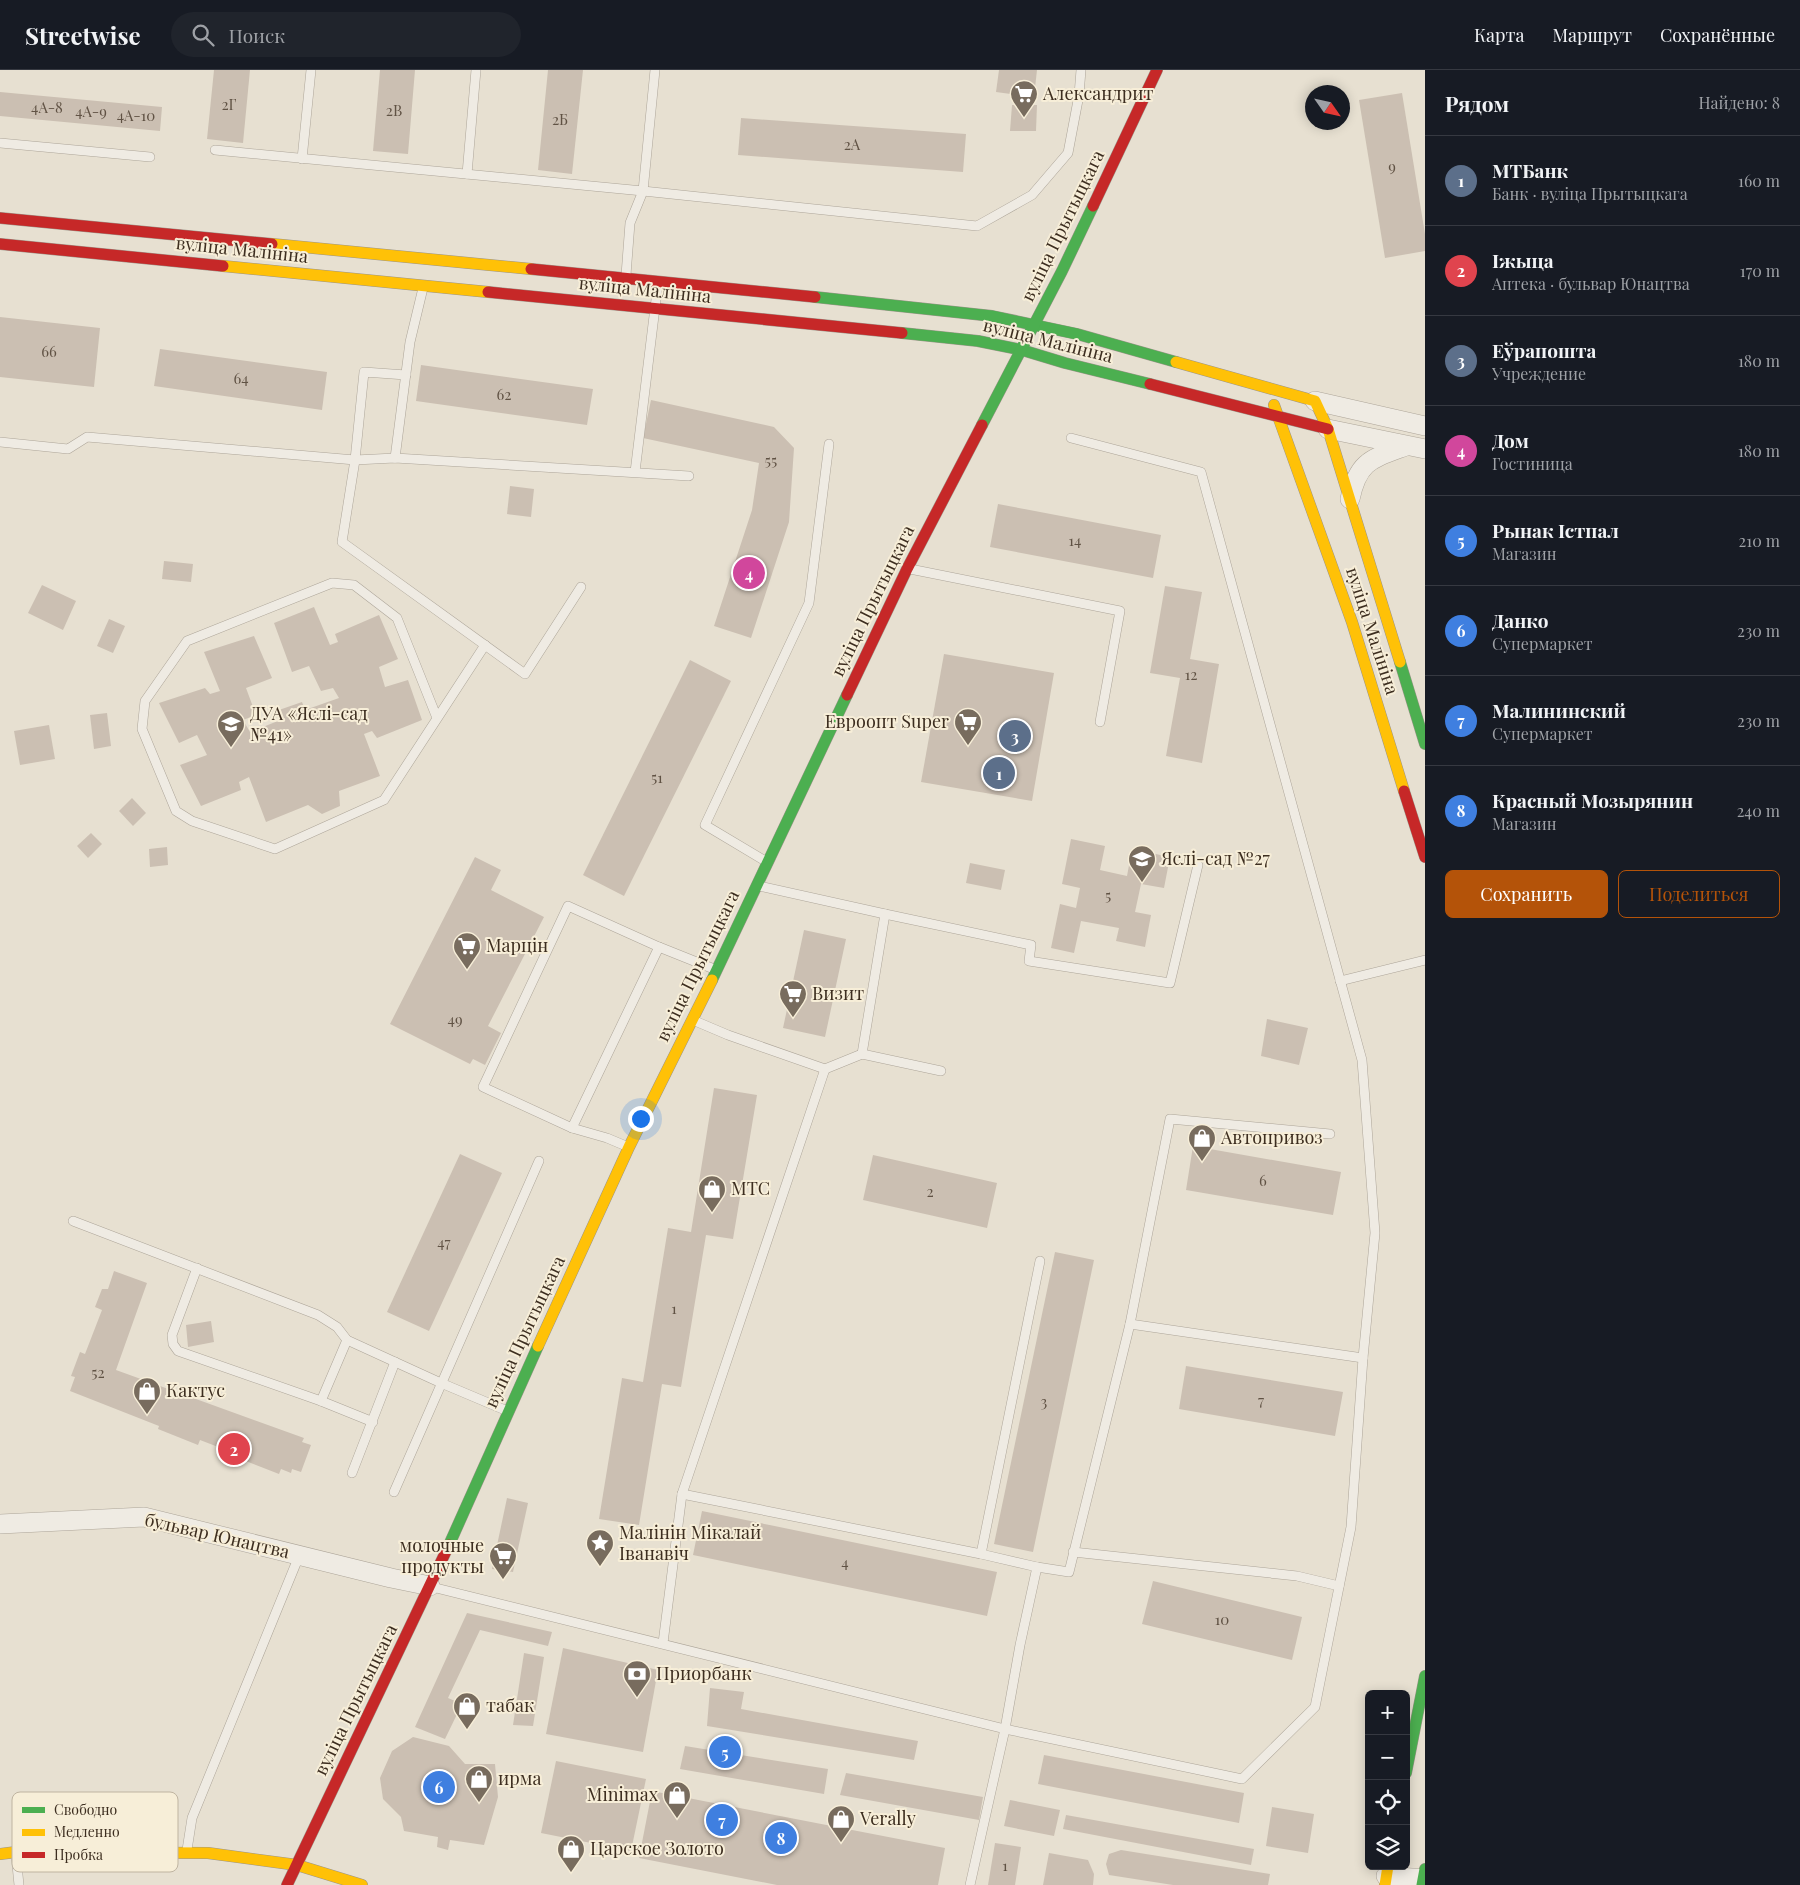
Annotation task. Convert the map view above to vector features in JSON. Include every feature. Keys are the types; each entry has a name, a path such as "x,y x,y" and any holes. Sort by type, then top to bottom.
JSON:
{"main road":[{"name":"вуліца Прытыцкага","path":"287,1885 430,1586 508,1411 630,1147 693,1020 906,569 1062,271 1157,70"},
{"name":"вуліца Малініна","path":"0,218 658,280 992,316 1077,334 1315,401 1328,429 1425,744"},
{"name":"вуліца Малініна","path":"0,244 978,341 1022,350 1328,429"},
{"name":"вуліца Малініна","path":"1268,388 1352,622 1425,857"},
{"path":"1410,1753 1425,1676"},
{"path":"178,1853 208,1853 297,1865 362,1885"}],"street":[{"path":"1315,401 1425,426"},
{"path":"1328,429 1425,449"},
{"path":"1350,501 1354,480 1364,466 1381,455 1406,446"},
{"name":"бульвар Юнацтва","path":"0,1524 144,1517 299,1556 430,1586"},
{"path":"1386,1876 1424,1878"}],"lane":[{"path":"302,159 312,70"},
{"path":"467,174 476,70"},
{"path":"626,278 630,223 643,191 655,70"},
{"path":"215,150 643,191 977,226 1032,195 1068,153 1079,95 1081,70"},
{"path":"0,143 150,157"},
{"path":"635,472 658,280"},
{"path":"395,458 410,342 424,285"},
{"path":"406,375 364,372 355,460 342,542 525,674 581,588"},
{"path":"0,442 68,449 87,437 355,460 395,458 689,476"},
{"path":"430,1586 1004,1729 1242,1779 1315,1707 1351,1527 1363,1358 1375,1233 1362,1060 1201,472 1071,438"},
{"path":"767,862 705,824 809,603 829,444"},
{"path":"906,569 1120,610 1100,722"},
{"path":"437,718 397,618 354,585 332,583 187,641 145,701 142,730 176,811 192,821 276,849 384,800 485,645"},
{"path":"756,885 1031,945 1029,961 1170,983 1198,865"},
{"path":"630,1147 572,1128 483,1087 568,906 716,970"},
{"path":"862,1054 885,914"},
{"path":"572,1128 660,947"},
{"path":"1340,981 1425,960"},
{"path":"693,1020 728,1035 825,1069 862,1054 941,1071"},
{"path":"663,1643 682,1494 825,1069"},
{"path":"682,1494 1068,1572 1130,1324 1170,1119 1330,1134"},
{"path":"394,1492 539,1161"},
{"path":"73,1220 318,1315 337,1327 348,1340 441,1383 508,1411"},
{"path":"981,1554 1040,1261"},
{"path":"197,1268 172,1335 173,1344 178,1351 321,1401 373,1422"},
{"path":"1130,1324 1363,1358"},
{"path":"321,1401 348,1340"},
{"path":"352,1473 395,1362"},
{"path":"1074,1552 1296,1576 1339,1586"},
{"path":"186,1853 192,1818 299,1556"},
{"path":"970,1885 1037,1566"},
{"path":"18,1872 19,1885"}],"building":[{"path":"214,70 250,70 243,143 207,139"},
{"path":"380,70 415,70 408,154 373,151"},
{"path":"548,70 583,70 572,174 538,170"},
{"path":"999,70 1037,70 1034,97 996,92"},
{"path":"0,92 162,107 160,131 0,116"},
{"path":"1402,93 1425,234 1425,251 1385,258 1359,100"},
{"name":"Александрит","path":"1012,105 1037,105 1036,131 1010,131"},
{"path":"741,118 966,134 963,172 738,155"},
{"path":"0,317 100,328 94,387 0,377"},
{"path":"160,349 327,372 322,410 154,386"},
{"path":"421,365 593,389 587,425 416,401"},
{"path":"651,400 774,427 794,448 789,522 751,638 714,626 752,510 759,463 643,438"},
{"path":"510,486 534,489 531,517 507,514"},
{"path":"998,504 1161,535 1153,578 990,547"},
{"path":"164,561 193,564 191,582 162,579"},
{"path":"42,585 76,601 63,630 28,613"},
{"path":"1165,586 1202,592 1190,659 1219,664 1202,763 1166,756 1180,678 1150,673"},
{"name":"ДУА «Яслі-сад №41»","path":"314,607 330,645 338,642 335,634 379,615 398,659 379,667 385,687 408,680 422,720 377,738 372,731 364,734 380,776 339,791 340,806 322,814 308,805 266,822 249,777 239,782 241,790 201,806 180,765 207,755 197,735 179,743 159,703 205,688 210,694 220,691 204,652 254,636 272,678 246,688 256,715 243,720 250,732 283,719 279,710 302,702 305,710 339,698 333,688 321,691 309,666 292,672 274,623"},
{"path":"109,619 125,626 113,653 97,646"},
{"path":"944,654 1054,673 1032,801 921,782"},
{"path":"690,660 731,681 624,896 583,875"},
{"path":"107,713 111,746 94,749 90,715"},
{"path":"49,725 55,759 20,765 14,731"},
{"path":"132,798 146,813 133,826 119,811"},
{"path":"91,833 102,844 88,858 77,846"},
{"path":"1071,839 1105,846 1100,870 1127,876 1132,849 1170,857 1164,888 1141,884 1135,912 1151,915 1145,947 1116,941 1119,928 1081,921 1074,953 1051,948 1060,904 1076,908 1080,888 1062,884"},
{"path":"167,847 168,865 150,867 149,849"},
{"name":"Марцін","path":"475,857 501,870 491,890 544,917 488,1026 501,1033 485,1065 473,1059 470,1064 390,1024"},
{"path":"970,863 1005,870 1001,890 966,883"},
{"path":"804,930 846,939 825,1037 783,1028"},
{"path":"1267,1019 1308,1028 1299,1065 1261,1056"},
{"path":"714,1088 757,1095 733,1239 706,1235 681,1387 662,1384 639,1525 599,1519 622,1378 643,1382 668,1228 691,1232"},
{"path":"1193,1146 1341,1172 1333,1215 1186,1190"},
{"path":"460,1154 502,1173 429,1331 387,1312"},
{"path":"873,1155 997,1183 987,1228 863,1200"},
{"path":"1055,1252 1094,1260 1033,1552 994,1544"},
{"path":"114,1271 147,1283 116,1370 304,1438 302,1442 311,1445 301,1472 292,1469 291,1473 281,1469 279,1474 238,1458 239,1455 200,1440 198,1445 158,1429 159,1426 70,1391 75,1377 71,1376 80,1352 85,1354 102,1310 95,1307 102,1289 108,1289"},
{"path":"211,1321 214,1342 188,1347 186,1325"},
{"path":"1186,1366 1343,1392 1335,1436 1179,1409"},
{"path":"507,1498 528,1503 513,1572 492,1569"},
{"path":"702,1511 997,1572 987,1616 693,1555"},
{"path":"1153,1581 1302,1617 1292,1660 1142,1624"},
{"path":"467,1613 552,1632 548,1646 480,1630 448,1698 462,1704 445,1739 415,1727"},
{"path":"563,1648 658,1670 643,1752 546,1734"},
{"path":"524,1653 544,1657 533,1726 513,1725"},
{"path":"710,1688 744,1692 741,1709 918,1741 914,1760 707,1726"},
{"path":"413,1737 449,1746 465,1764 495,1764 498,1797 484,1845 450,1840 448,1850 437,1847 438,1837 404,1831 401,1817 383,1799 380,1778 392,1751"},
{"path":"685,1746 828,1769 824,1794 680,1769"},
{"path":"1044,1755 1244,1793 1239,1823 1038,1784"},
{"path":"556,1761 646,1779 631,1851 541,1833"},
{"path":"846,1773 983,1797 979,1820 840,1795"},
{"path":"652,1791 945,1848 938,1885 777,1885 639,1858"},
{"path":"1010,1800 1060,1810 1054,1836 1004,1826"},
{"path":"1272,1807 1314,1814 1308,1853 1266,1846"},
{"path":"1066,1815 1254,1849 1251,1865 1063,1829"},
{"path":"995,1843 1021,1847 1015,1885 988,1885"},
{"path":"1121,1850 1270,1874 1268,1885 1173,1885 1109,1875 1106,1864 1109,1854"},
{"path":"1049,1853 1088,1860 1094,1874 1093,1885 1043,1885"}],"traffic: fast":[{"path":"982,425 1062,271 1093,206"},
{"path":"815,297 992,316 1077,334 1176,362"},
{"path":"902,333 978,341 1022,350 1065,363 1150,384"},
{"path":"1400,662 1425,744"},
{"path":"712,980 847,695"},
{"path":"449,1545 538,1346"},
{"path":"1410,1753 1425,1676"},
{"path":"1422,1885 1425,1869"}],"traffic: slow":[{"path":"272,244 531,269"},
{"path":"223,266 488,292"},
{"path":"1176,362 1315,401 1328,429 1400,662"},
{"path":"1274,405 1352,622 1404,791"},
{"path":"538,1346 629,1147 712,980"},
{"path":"0,1854 12,1852"},
{"path":"178,1853 208,1853 297,1865 362,1885"},
{"path":"1385,1885 1387,1870"}],"traffic: jam":[{"path":"1093,206 1157,70"},
{"path":"0,218 272,244"},
{"path":"0,244 223,266"},
{"path":"531,269 815,297"},
{"path":"488,292 902,333"},
{"path":"1150,384 1328,429"},
{"path":"847,695 907,569 982,425"},
{"path":"1404,791 1425,857"},
{"path":"287,1885 449,1545"}],"place":[{"name":"Александрит","path":"1024,118"},
{"name":"Дом","path":"749,573"},
{"name":"Еўрапошта","path":"1015,736"},
{"name":"Евроопт Super","path":"968,746"},
{"name":"ДУА «Яслі-сад №41»","path":"231,748"},
{"name":"МТБанк","path":"999,773"},
{"name":"Яслі-сад №27","path":"1142,883"},
{"name":"Марцін","path":"467,970"},
{"name":"Визит","path":"793,1018"},
{"name":"Автопривоз","path":"1202,1162"},
{"name":"МТС","path":"712,1213"},
{"name":"Кактус","path":"147,1415"},
{"name":"Іжыца","path":"234,1449"},
{"name":"Малінін Мікалай Іванавіч","path":"600,1567"},
{"name":"молочные продукты","path":"503,1580"},
{"name":"Приорбанк","path":"637,1698"},
{"name":"табак","path":"467,1730"},
{"name":"Рынак Істпал","path":"725,1752"},
{"name":"Данко","path":"439,1787"},
{"name":"ирма","path":"479,1803"},
{"name":"Minimax","path":"677,1819"},
{"name":"Малининский","path":"722,1820"},
{"name":"Красный Мозырянин","path":"781,1838"},
{"name":"Verally","path":"841,1843"},
{"name":"Царское Золото","path":"571,1873"}]}
